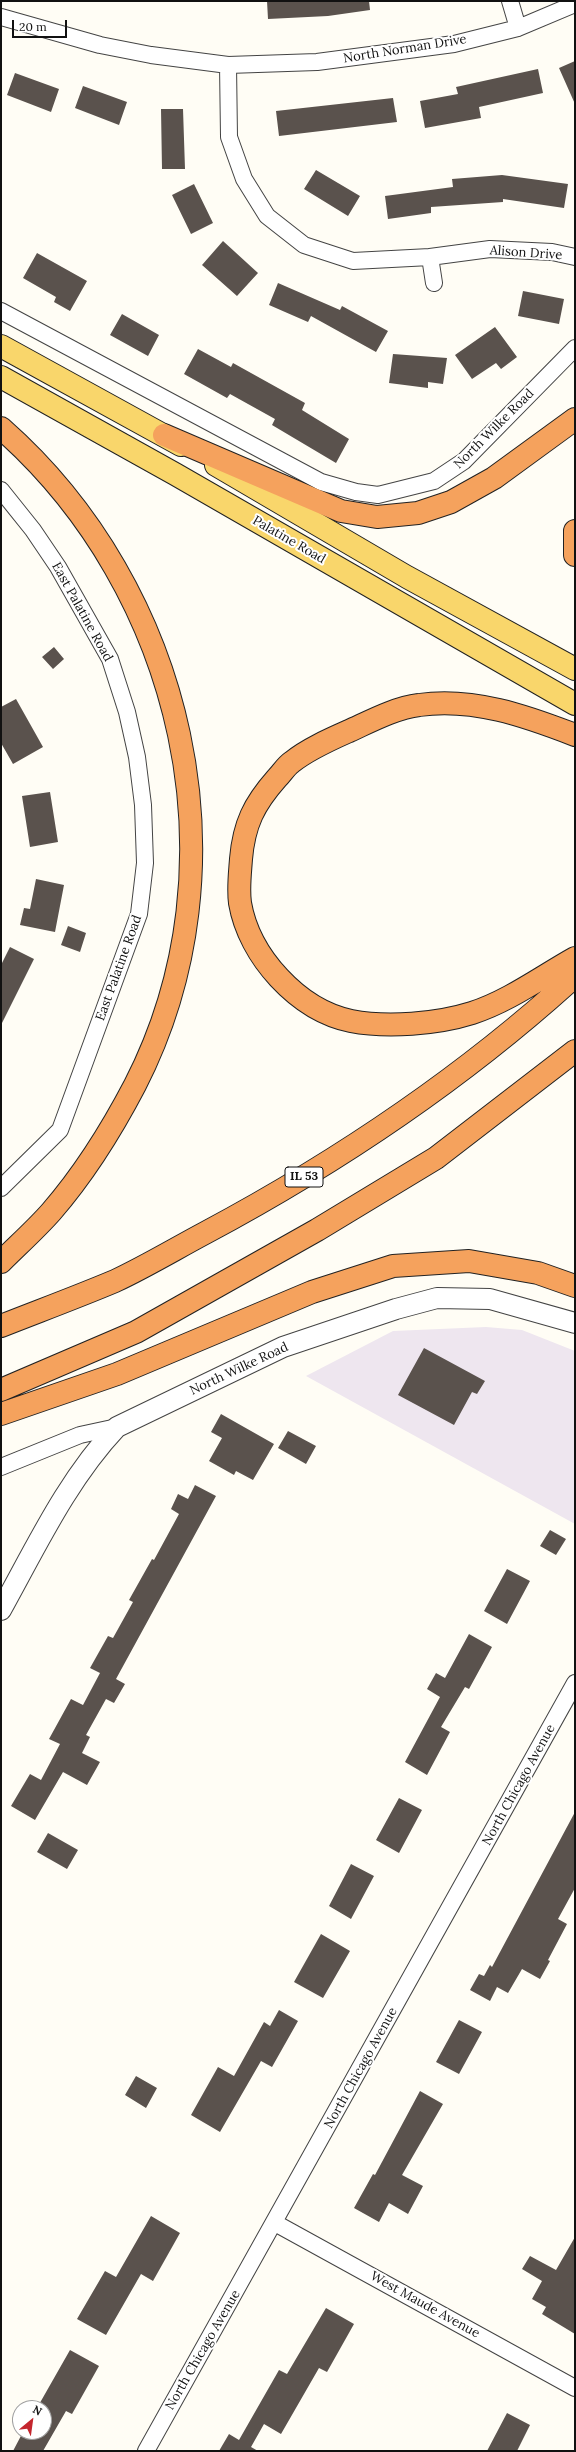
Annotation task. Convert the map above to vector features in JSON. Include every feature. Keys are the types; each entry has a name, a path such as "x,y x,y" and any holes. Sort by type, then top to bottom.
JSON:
{"highway":[{"path":"164,435 341,511 377,517 418,513 451,502 494,478 575,419"},
{"path":"1,428 50,475 77,509 100,541 136,604 154,649 172,704 190,808 191,853 190,898 182,949 167,1003 135,1085 88,1163 52,1212 1,1262"},
{"path":"575,531 575,554"},
{"path":"575,735 536,720 499,710 454,703 417,705 373,720 331,739 292,762 275,780 254,807 246,829 240,874 240,903 248,927 274,973 295,993 323,1011 350,1020 393,1024 423,1022 470,1014 504,1001 575,958"},
{"name":"IL 53","path":"1,1326 116,1280 277,1194 422,1100 467,1068 575,976"},
{"path":"1,1390 136,1332 317,1230 436,1158 575,1051"},
{"path":"1,1414 117,1374 312,1292 393,1266 469,1261 538,1273 575,1286"}],"main road":[{"path":"1,346 164,435 406,577 575,669"},
{"name":"Palatine Road","path":"1,377 175,474 575,704"}],"street":[{"path":"510,1 518,28"},
{"name":"North Norman Drive","path":"1,17 100,45 152,55 228,65 318,62 454,44 518,28 575,4"},
{"name":"Alison Drive","path":"228,65 229,137 244,179 267,216 304,246 353,261 430,257 490,248 552,252 575,257"},
{"path":"430,257 434,283"},
{"name":"North Wilke Road","path":"1,311 321,482 356,492 378,495 434,481 450,472 483,443 575,348"},
{"name":"East Palatine Road","path":"1,490 33,530 58,567 110,659 128,712 137,757 143,805 145,863 139,914 60,1130 1,1188"},
{"name":"North Wilke Road","path":"1,1610 74,1481 96,1448 117,1427 284,1347 396,1309 438,1298 490,1299 575,1323"},
{"path":"1,1467 80,1435 117,1427"},
{"name":"North Chicago Avenue","path":"146,2451 275,2223 575,1683"},
{"name":"West Maude Avenue","path":"275,2223 575,2388"}],"shaded area":[{"path":"486,1327 522,1330 575,1351 575,1524 306,1376 393,1331"}],"building":[{"path":"267,1 369,1 370,10 328,16 268,19"},
{"path":"575,61 575,104 559,68"},
{"path":"538,69 543,93 479,107 481,118 425,128 420,101 458,94 456,87"},
{"path":"15,73 59,89 51,112 7,95"},
{"path":"83,86 127,102 119,125 75,108"},
{"path":"393,98 397,122 279,136 276,111"},
{"path":"161,109 183,109 185,169 162,169"},
{"path":"316,170 360,196 348,216 304,189"},
{"path":"502,175 568,184 564,208 503,199 503,202 431,207 431,213 388,219 385,196 453,187 452,179"},
{"path":"194,184 213,223 191,234 172,195"},
{"path":"223,241 258,273 237,296 202,265"},
{"path":"37,253 87,281 70,311 54,302 56,297 23,278"},
{"path":"278,283 340,310 342,306 388,331 376,352 311,316 308,322 269,305"},
{"path":"523,291 564,299 559,324 518,316"},
{"path":"122,314 159,335 148,356 110,335"},
{"path":"495,327 517,357 501,369 496,363 472,379 455,355"},
{"path":"198,349 231,367 233,363 305,403 302,410 349,439 336,463 272,425 275,419 230,394 227,398 184,374"},
{"path":"393,354 447,358 443,384 428,382 428,388 389,383"},
{"path":"54,647 64,659 53,669 42,657"},
{"path":"16,699 43,747 13,764 1,743 1,707"},
{"path":"50,792 58,842 30,847 22,796"},
{"path":"36,879 64,885 55,932 20,925 24,908 30,909"},
{"path":"68,926 86,933 80,952 61,945"},
{"path":"10,947 34,959 1,1025 1,965"},
{"path":"424,1348 485,1381 477,1394 472,1392 454,1425 398,1395"},
{"path":"221,1414 274,1444 253,1480 236,1471 234,1475 209,1461 222,1438 211,1432"},
{"path":"288,1431 316,1446 306,1464 278,1448"},
{"path":"195,1485 216,1496 116,1679 125,1684 114,1703 106,1699 86,1735 90,1737 82,1753 100,1762 87,1785 63,1772 35,1820 11,1806 30,1774 41,1780 60,1744 49,1739 71,1699 83,1705 100,1673 90,1668 108,1636 113,1638 133,1602 129,1600 152,1559 154,1560 179,1514 171,1509 178,1494 188,1499"},
{"path":"550,1530 566,1539 556,1555 540,1546"},
{"path":"507,1569 530,1581 507,1624 484,1611"},
{"path":"469,1634 492,1647 469,1689 465,1687 441,1727 450,1732 427,1775 405,1762 440,1697 427,1689 436,1673 445,1678"},
{"path":"399,1798 422,1810 399,1853 376,1840"},
{"path":"575,1812 575,1888 558,1919 567,1924 540,1979 522,1969 508,1993 497,1987 490,2001 470,1990 479,1974 484,1976 490,1965 492,1967"},
{"path":"48,1833 78,1850 67,1869 37,1852"},
{"path":"351,1864 374,1876 351,1919 329,1906"},
{"path":"321,1934 350,1951 323,1998 294,1982"},
{"path":"279,2010 298,2021 272,2067 261,2061 220,2132 191,2115 218,2067 234,2076 264,2022 270,2026"},
{"path":"459,2020 482,2032 459,2074 436,2062"},
{"path":"136,2076 157,2088 146,2108 125,2095"},
{"path":"420,2091 443,2104 402,2175 423,2186 408,2214 389,2203 379,2222 354,2208 373,2174 375,2175"},
{"path":"151,2216 180,2233 153,2281 141,2274 106,2335 77,2319 105,2271 116,2277"},
{"path":"575,2237 575,2334 542,2314 546,2307 532,2299 542,2281 522,2269 530,2256 556,2270"},
{"path":"326,2308 354,2324 327,2372 319,2368 281,2434 264,2424 251,2447 258,2451 219,2451 229,2434 239,2440 279,2370 287,2374"},
{"path":"70,2350 99,2366 72,2414 66,2411 52,2435 52,2400 42,2400"},
{"path":"507,2413 530,2425 517,2451 487,2451"},
{"path":"19,2440 49,2440 43,2451 13,2451"}]}
